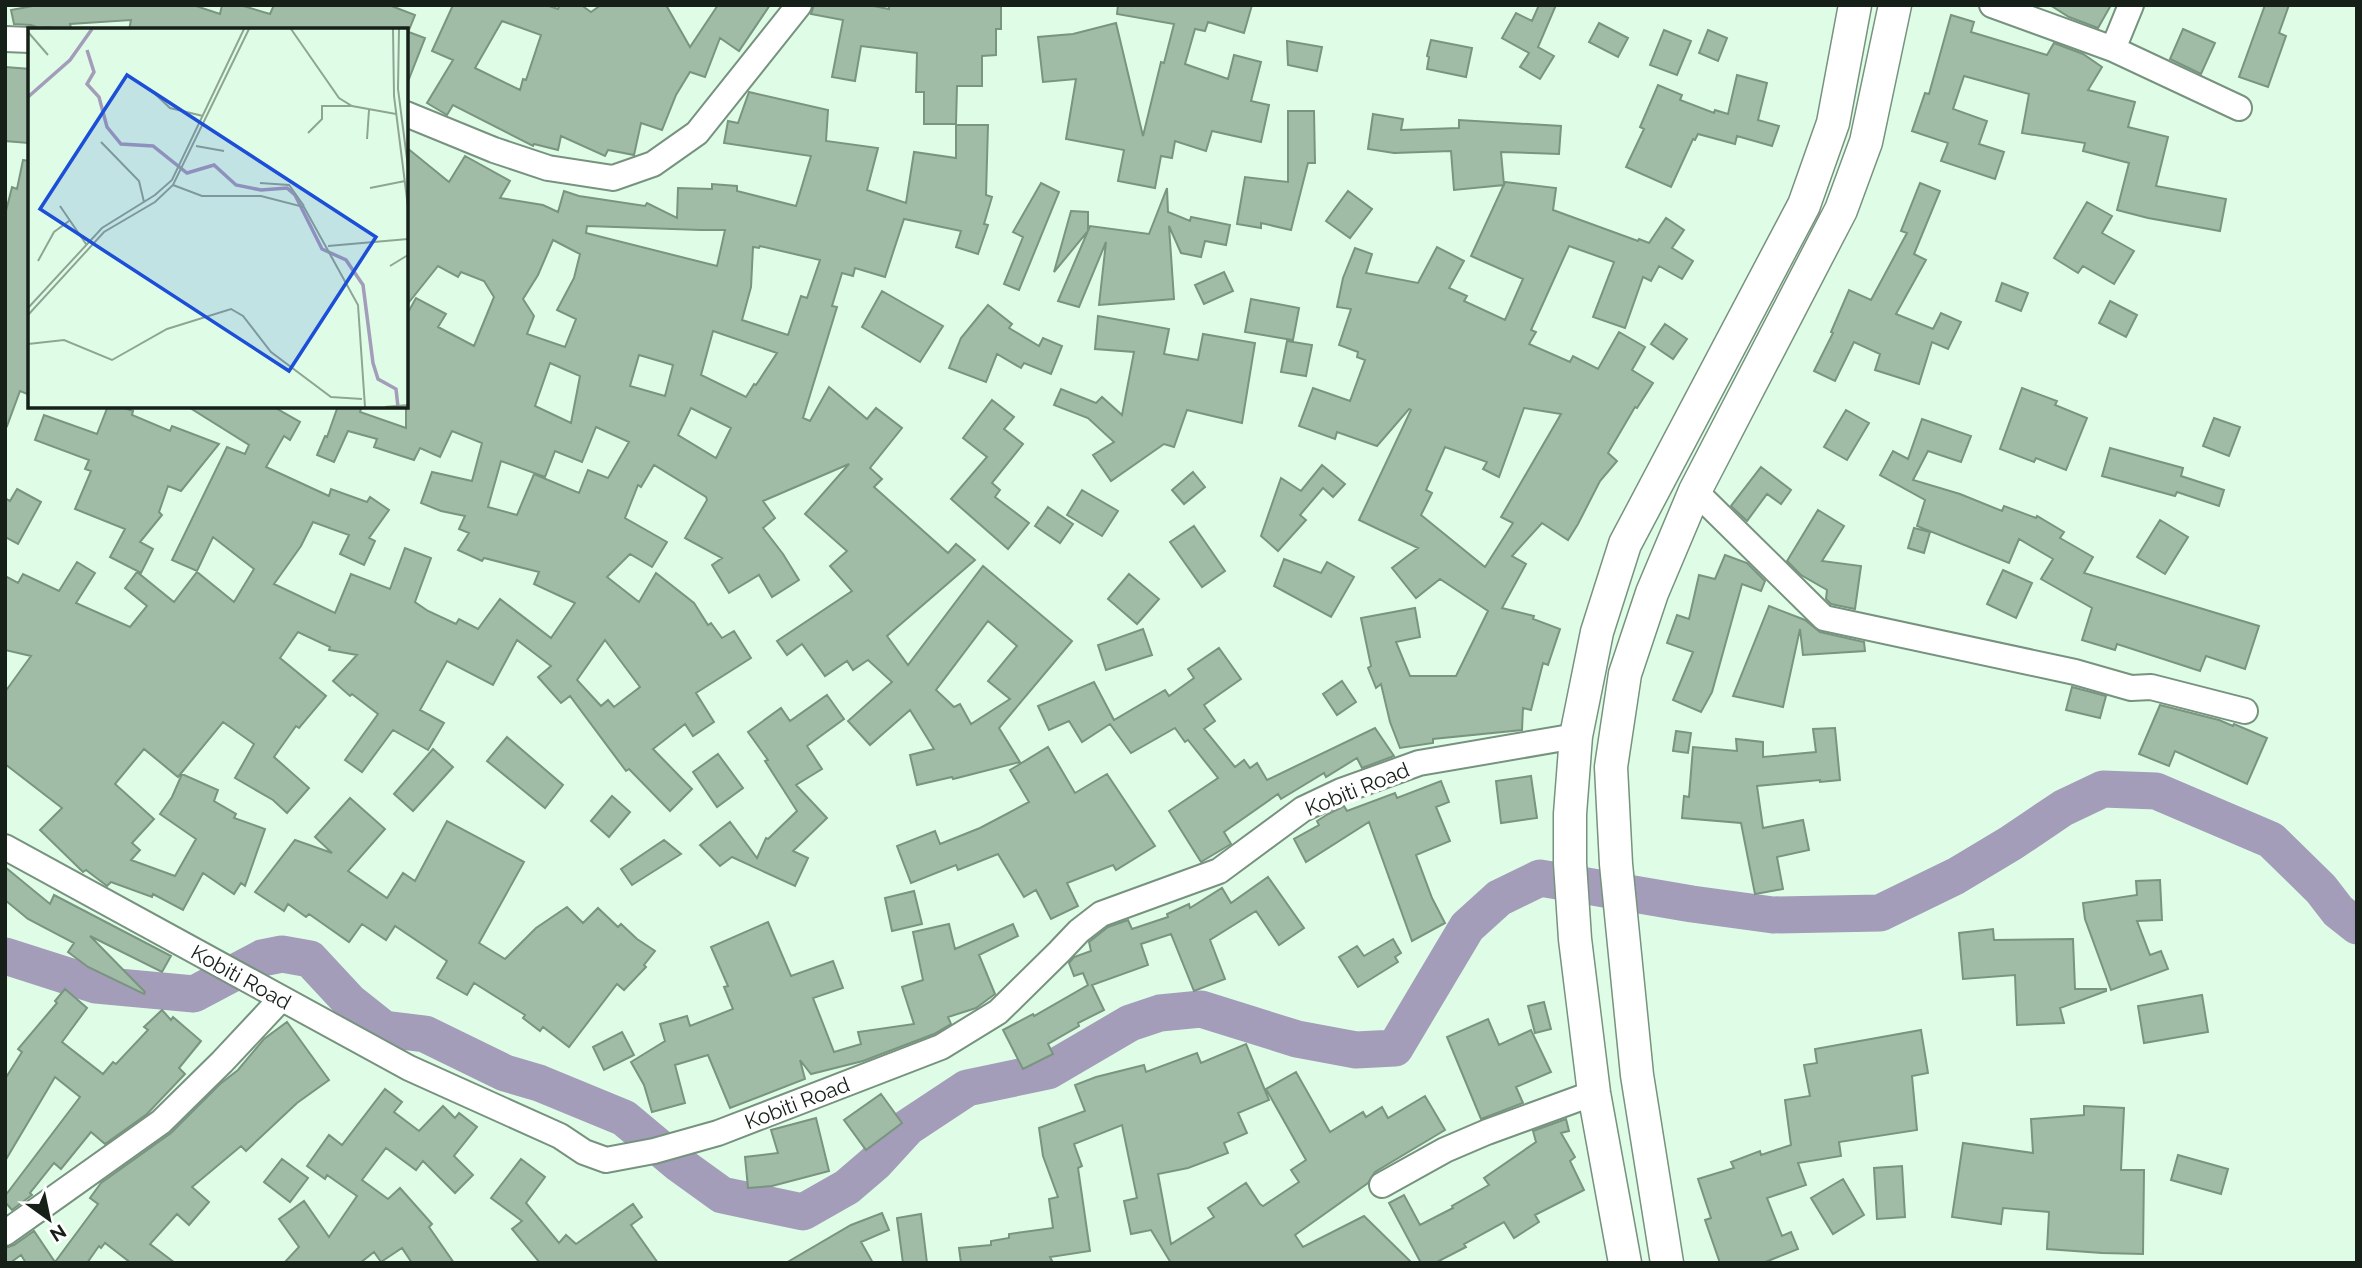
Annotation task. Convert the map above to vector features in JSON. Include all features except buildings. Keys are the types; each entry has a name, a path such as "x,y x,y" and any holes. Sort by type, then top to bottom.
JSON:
{"main road":[{"path":"1625,1263 1594,1093 1576,939 1570,863 1570,814 1576,736 1597,632 1625,544 1804,205 1833,123 1855,5"},
{"path":"1667,1263 1637,1075 1616,863 1611,767 1625,674 1652,593 1695,491 1841,210 1866,142 1895,5"}],"street":[{"path":"408,115 494,150 548,168 612,178 653,164 696,133 799,5"},
{"path":"1993,5 2113,49 2239,108"},
{"path":"2113,49 2131,5"},
{"path":"5,39 28,40"},
{"path":"1695,491 1824,618 2075,672 2132,688 2151,687 2245,712"},
{"name":"Kobiti Road","path":"5,847 409,1068 560,1136 584,1152 606,1160 661,1149 718,1133 941,1047 998,1012 1079,931 1101,914 1219,871 1292,816 1341,791 1419,763 1576,736"},
{"path":"5,1233 161,1122 281,999"},
{"path":"1382,1185 1444,1150 1594,1093"}],"waterway":[{"path":"5,956 96,985 194,994 262,958 282,954 310,959 350,1002 384,1029 425,1034 505,1073 539,1083 624,1118 679,1164 722,1195 803,1212 847,1187 875,1163 908,1127 967,1088 1048,1071 1130,1023 1160,1013 1201,1009 1297,1039 1356,1050 1395,1048 1467,927 1499,898 1540,878 1773,915 1880,913 1956,876 2063,808 2103,789 2156,791 2271,840 2321,889 2338,911 2357,926"}]}
